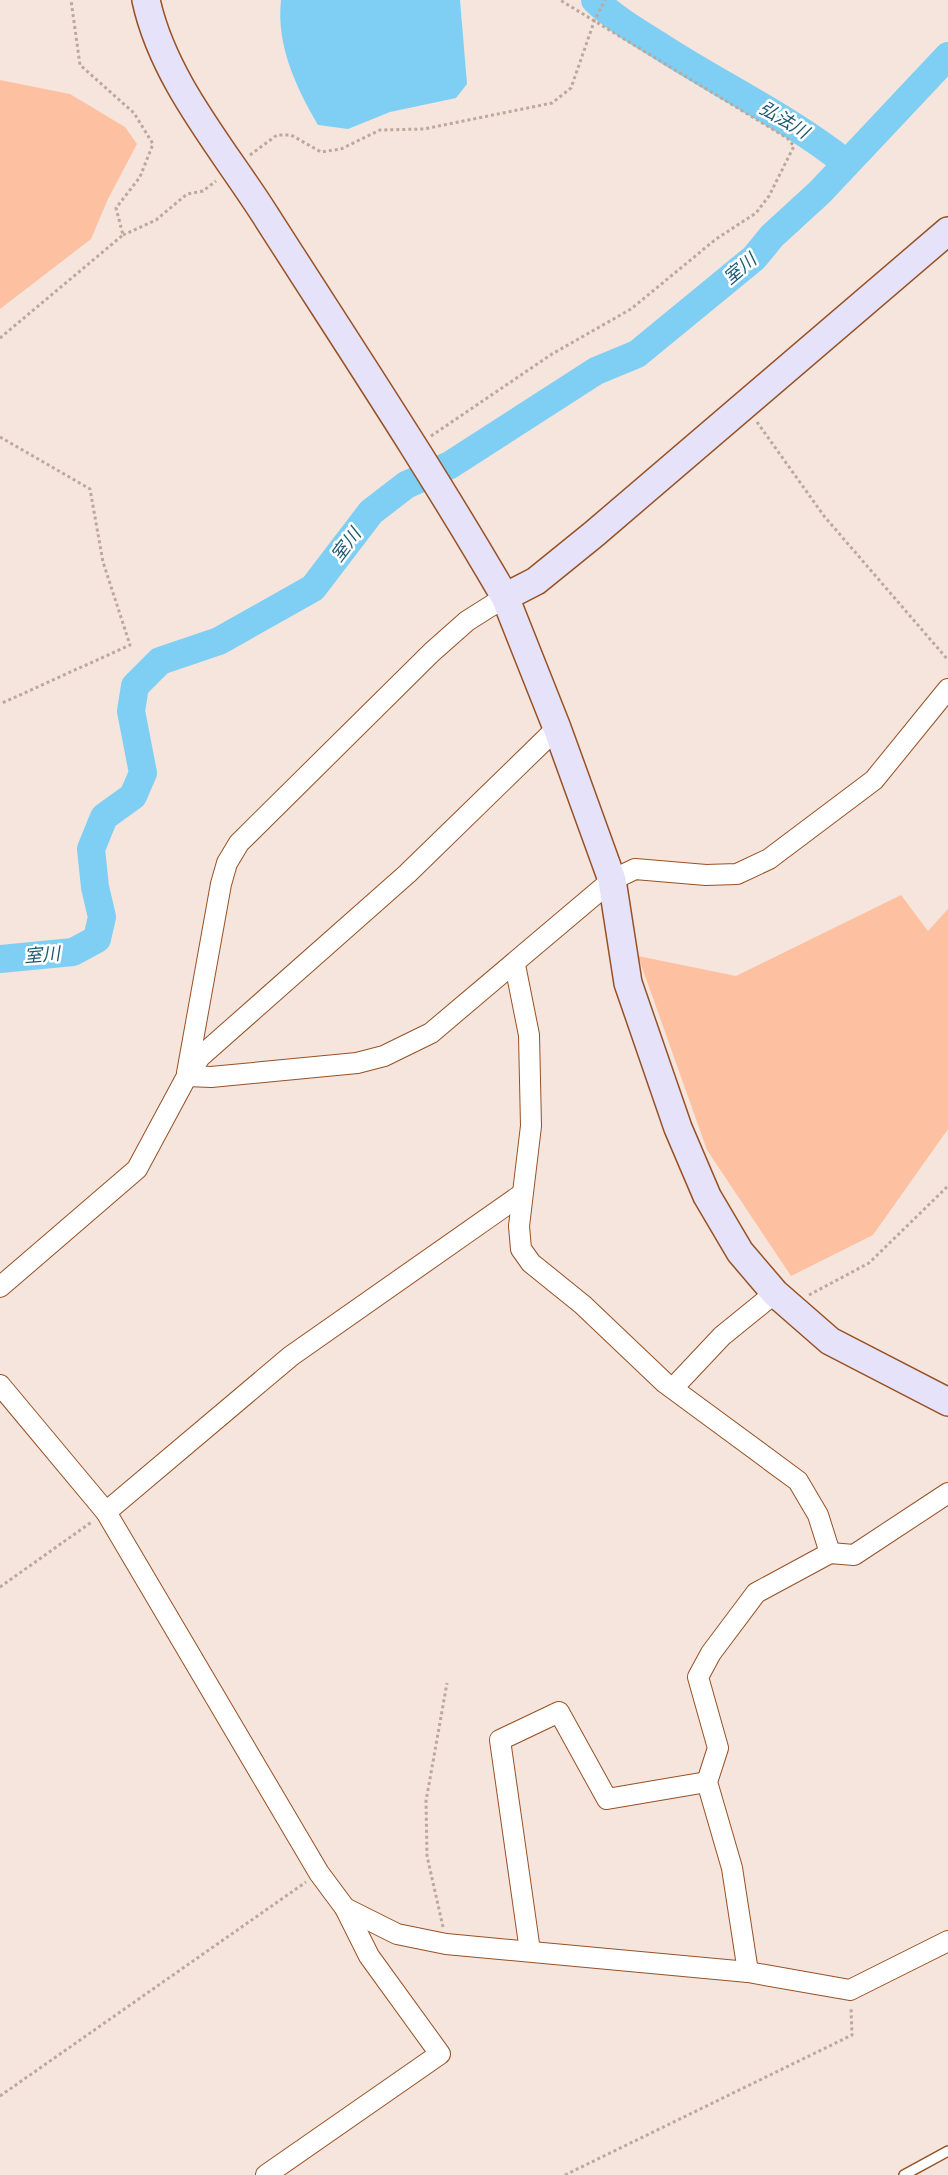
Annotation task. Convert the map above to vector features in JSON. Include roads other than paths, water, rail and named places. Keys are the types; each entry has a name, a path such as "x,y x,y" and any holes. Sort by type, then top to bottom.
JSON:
{"street":[{"path":"146,0 150,19 187,99 235,167 414,448 505,597 557,728 612,880 628,983 678,1128 707,1196 740,1252 775,1293 830,1341 948,1402"},
{"path":"187,1076 207,949 221,884 226,863 239,843 432,652 467,621 536,581 594,534 744,403 948,231"},
{"path":"187,1076 211,1077 357,1063 384,1056 431,1033 515,965 612,880 635,869 706,875 737,874 769,859 874,780 948,689"},
{"path":"0,1287 137,1169 187,1076 200,1057 408,874 557,728"},
{"path":"515,965 529,1035 531,1126 519,1226 521,1249 531,1263 583,1305 665,1383 674,1387 798,1481 818,1515 830,1554"},
{"path":"106,1512 291,1356 522,1194"},
{"path":"674,1387 722,1336 775,1293"},
{"path":"0,1385 106,1512 319,1873 345,1908 369,1956 440,2054 266,2175"},
{"path":"748,1972 732,1868 707,1782 718,1748 698,1677 711,1653 756,1593 830,1554 854,1555 948,1492"},
{"path":"530,1951 500,1740 559,1712 607,1799 707,1782"},
{"path":"345,1908 397,1934 446,1944 748,1972 850,1990 948,1941"}],"lane":[{"path":"904,2175 948,2151"}],"water":[{"path":"281,0 460,0 467,84 456,98 390,112 348,129 318,125 289,65 280,17"}],"waterway":[{"name":"弘法川","path":"595,0 636,31 779,117 846,163"},
{"name":"室川","path":"0,959 73,952 97,939 102,917 95,887 91,849 104,817 133,796 143,773 131,711 135,686 160,661 219,641 313,588 371,512 406,485 450,465 596,371 637,354 754,258 772,236 820,192 948,56"}]}
